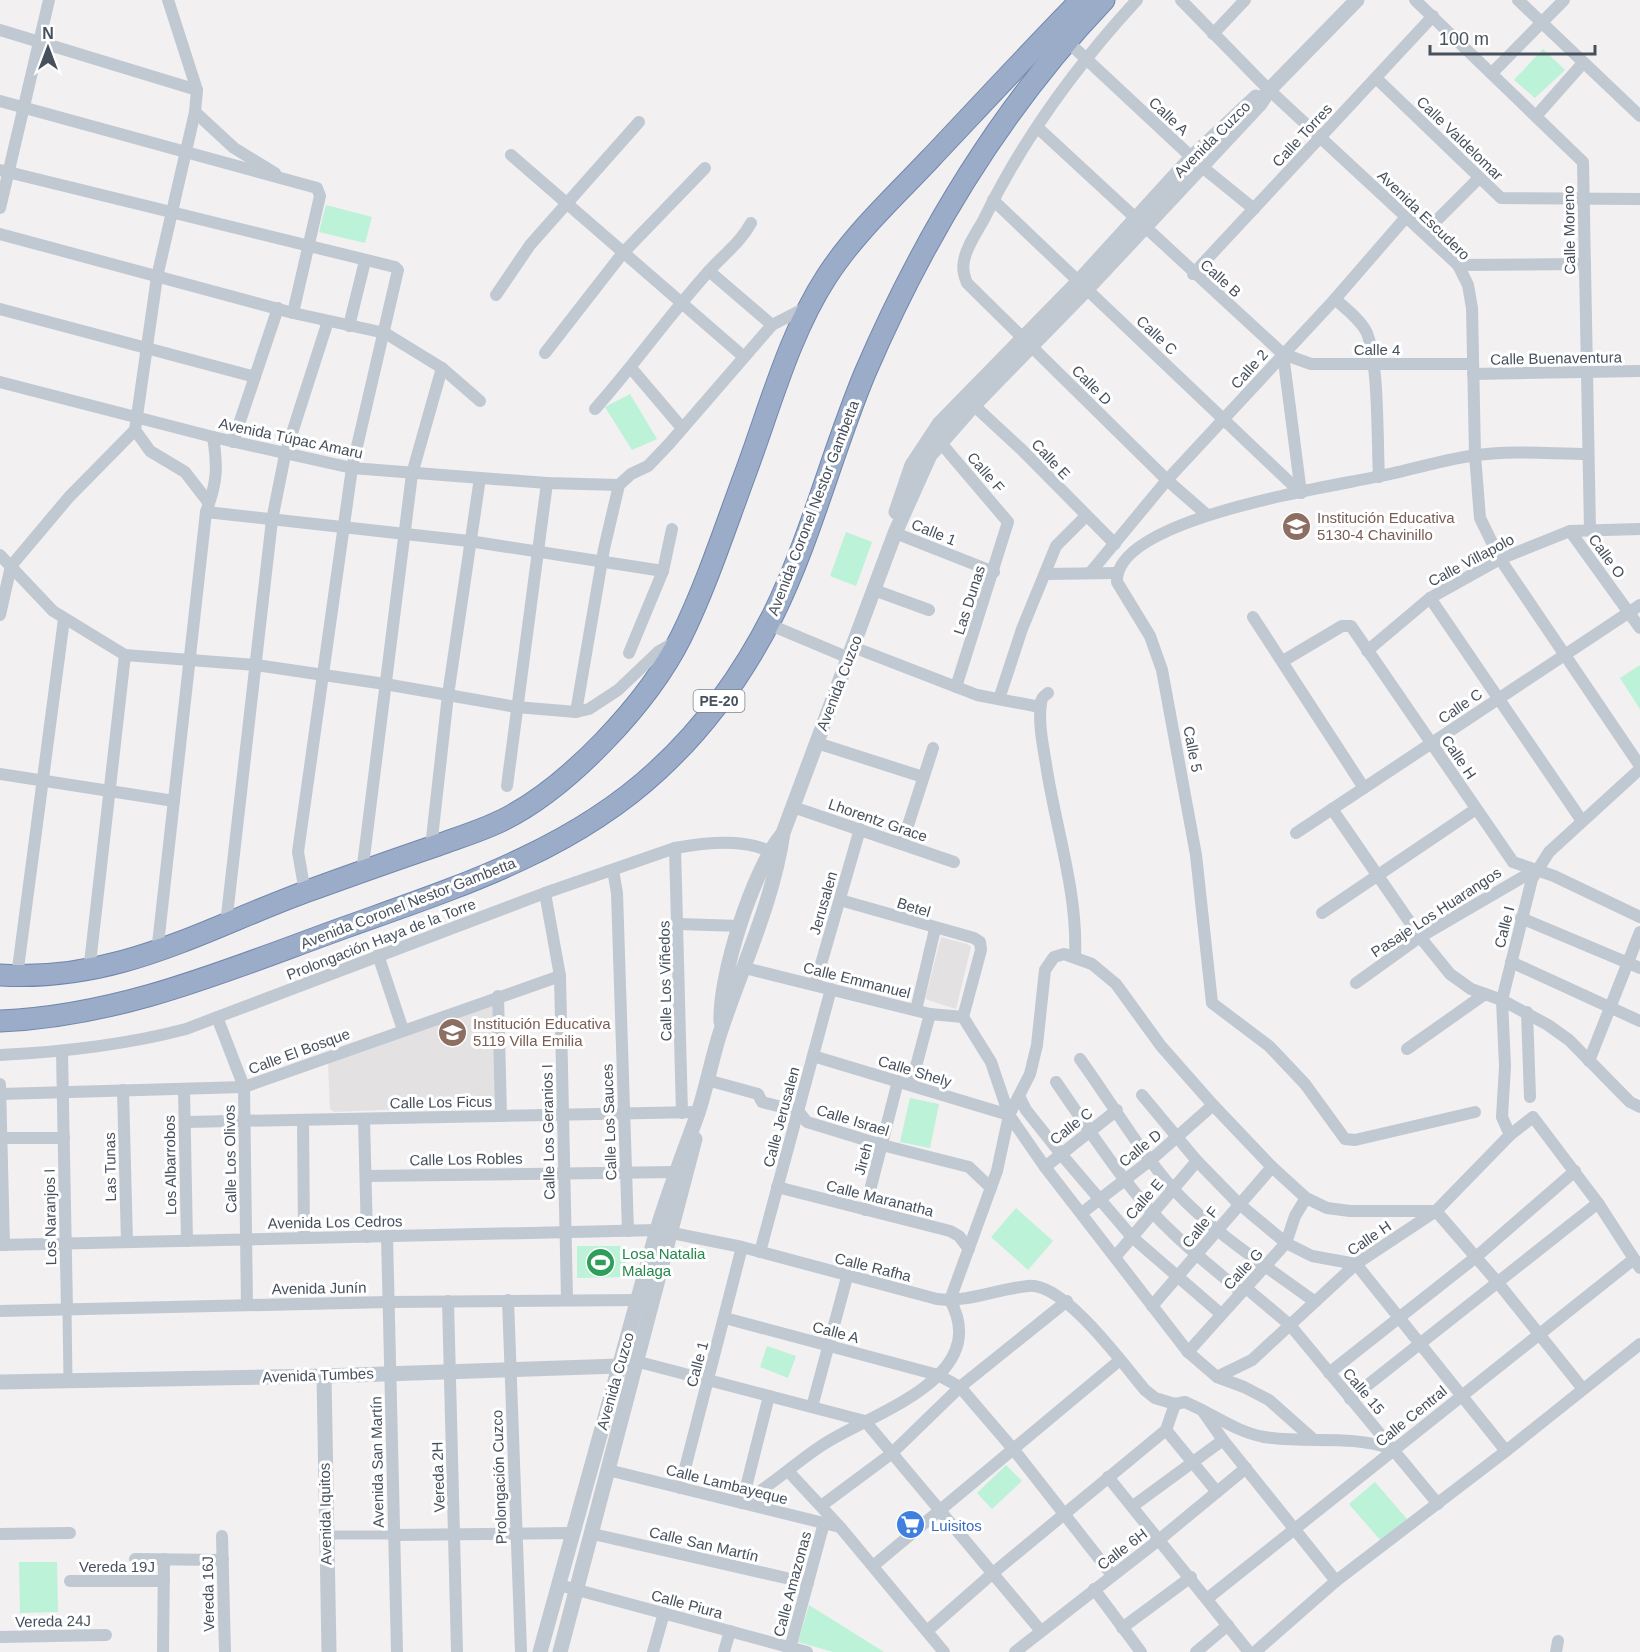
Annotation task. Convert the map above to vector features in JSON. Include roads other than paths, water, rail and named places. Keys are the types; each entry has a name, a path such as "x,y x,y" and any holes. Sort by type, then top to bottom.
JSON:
{"highway":[{"path":"9,976 55,976 89,972 157,952 305,892 504,819 538,799 562,780 607,738 640,699 680,639 704,583 810,306 839,258 1081,0"},
{"name":"Avenida Coronel Nestor Gambetta","path":"0,1021 78,1014 169,991 471,882 552,845 608,810 671,757 730,687 768,624 805,536 864,377 907,283 994,137 1067,41 1104,0"}],"street":[{"path":"0,208 4,171 23,108 49,0"},
{"path":"993,200 1038,128 1085,60 1137,0"},
{"name":"Avenida Escudero","path":"1181,0 1269,90 1458,265 1468,285 1472,308 1475,455 1480,518 1500,559 1640,768"},
{"path":"1213,34 1245,0"},
{"name":"Avenida Cuzco","path":"895,533 895,520 901,493 912,465 933,431 968,401 1082,286 1252,98 1269,90 1357,0"},
{"name":"Calle Moreno","path":"1415,0 1583,162 1590,530"},
{"path":"1518,0 1640,116"},
{"path":"1492,73 1564,0"},
{"path":"0,615 11,566 135,424 157,277 170,212 195,112 197,90 165,1"},
{"name":"Calle Torres","path":"1193,274 1433,16"},
{"path":"0,30 197,90"},
{"name":"Calle A","path":"1067,41 1196,162 1254,209"},
{"path":"1536,115 1583,63"},
{"name":"Calle Valdelomar","path":"1376,78 1501,198 1640,199"},
{"path":"0,101 288,182 317,188 320,191 293,313"},
{"path":"195,112 234,148 288,182"},
{"path":"496,295 530,245 639,122"},
{"name":"Calle B","path":"1038,128 1193,274 1283,354"},
{"path":"511,155 621,254 744,357"},
{"path":"545,353 621,254 705,168"},
{"path":"4,171 394,267 398,270 352,468 342,527 298,852 305,892"},
{"path":"1424,233 1479,178"},
{"name":"Calle D","path":"993,200 964,259 963,272 967,283 1167,480 1206,514"},
{"name":"Calle C","path":"993,200 1301,492"},
{"name":"Calle 2","path":"1090,573 1167,480 1335,299 1407,216"},
{"path":"595,409 709,271 744,235 751,223"},
{"path":"0,234 293,313 385,333 442,368 480,401"},
{"path":"349,326 365,261"},
{"path":"1458,265 1585,264"},
{"path":"709,271 772,325"},
{"path":"1335,299 1361,324 1367,334 1373,364 1379,477"},
{"path":"576,712 602,562 619,485 630,474 648,465 772,325 810,306"},
{"path":"233,442 278,308"},
{"path":"0,309 255,377"},
{"path":"226,924 272,520 285,455 328,321"},
{"path":"1283,354 1301,492"},
{"name":"Calle 4","path":"1283,354 1311,364 1373,364 1473,369"},
{"path":"362,873 412,474 442,368"},
{"path":"631,368 682,428"},
{"name":"Calle Buenaventura","path":"1473,369 1640,371"},
{"name":"Avenida Túpac Amaru","path":"0,382 135,424 213,437 285,455 352,468 547,483 619,485"},
{"name":"Avenida Cuzco","path":"560,1652 593,1534 635,1361 675,1172 698,1112 722,1029 745,968 778,864 783,833 895,533 925,465 968,401"},
{"name":"Calle E","path":"968,401 1021,449 1114,544"},
{"path":"135,424 150,451 185,472 207,508 272,520 469,541 663,571"},
{"path":"157,952 207,508 215,489 218,467 213,437"},
{"name":"Calle F","path":"940,442 1008,522"},
{"path":"1045,574 1117,573 1125,557 1142,544 1206,514 1301,492 1475,455 1588,454"},
{"path":"431,847 448,695 480,478"},
{"path":"507,786 547,483"},
{"path":"999,699 1022,629 1056,546 1086,516"},
{"name":"Las Dunas","path":"956,687 1008,522"},
{"path":"629,652 663,571 672,529"},
{"name":"Calle Villapolo","path":"1367,651 1430,598 1500,559 1570,531 1640,529"},
{"name":"Calle O","path":"1570,531 1640,628"},
{"name":"Calle 1","path":"895,533 994,572"},
{"path":"0,555 52,612 125,655 256,666 385,684 516,707 576,712 589,709 618,690 658,652 680,639"},
{"name":"Calle 5","path":"1117,573 1117,582 1150,636 1162,670 1196,855 1212,1003 1269,1046 1305,1083 1346,1139 1355,1140 1474,1112"},
{"path":"874,590 929,610"},
{"path":"1430,598 1582,821"},
{"name":"Calle C","path":"1296,833 1640,605"},
{"path":"1253,617 1364,788"},
{"path":"9,976 43,781 64,619"},
{"path":"768,624 977,695 1040,707"},
{"name":"Calle H","path":"1283,662 1347,625 1513,862 1554,876 1640,917"},
{"path":"89,972 125,655"},
{"path":"1048,693 1042,698 1040,707 1053,811 1068,878 1076,940 1075,956"},
{"path":"817,743 923,777"},
{"path":"902,844 933,748"},
{"name":"Calle I","path":"1510,1135 1502,1118 1505,1066 1502,1000 1535,870 1549,852 1640,768"},
{"path":"0,774 174,801"},
{"name":"Lhorentz Grace","path":"793,807 954,862"},
{"path":"1332,809 1419,937 1450,974 1471,989 1527,1012 1569,1040 1630,1102 1640,1107"},
{"path":"1322,913 1476,809"},
{"name":"Jerusalen","path":"815,985 860,829"},
{"name":"Avenida Cuzco","path":"722,1029 720,1007 740,926 769,851 783,833"},
{"name":"Prolongación Haya de la Torre","path":"0,1055 62,1053 152,1038 217,1017 545,893 675,848 691,845 756,845 769,851"},
{"name":"Calle Los Viñedos","path":"675,848 679,924 682,1113"},
{"name":"Calle Los Sauces","path":"613,870 617,893 628,1231"},
{"name":"Pasaje Los Huarangos","path":"1356,983 1419,937 1535,870"},
{"name":"Calle Los Geranios I","path":"545,893 560,976 567,1299"},
{"name":"Betel","path":"840,900 935,929 974,938 980,942 981,950 963,1017"},
{"path":"1521,918 1640,968"},
{"path":"679,924 740,926"},
{"path":"916,1010 935,929"},
{"path":"1589,1061 1640,932"},
{"path":"742,1503 824,1444 919,1394 938,1375 958,1349 957,1319 950,1300 991,1188 1009,1115 1030,1074 1037,1045 1045,970 1054,957 1064,954 1075,956 1092,964 1116,984 1161,1046 1213,1105 1272,1167 1306,1198 1327,1208 1350,1211 1436,1211 1499,1284 1583,1389"},
{"path":"378,955 403,1030"},
{"path":"1511,962 1612,1006 1640,1021"},
{"name":"Calle Emmanuel","path":"745,968 930,1014 963,1017"},
{"name":"Calle El Bosque","path":"0,1094 244,1087 560,976"},
{"name":"Calle Jerusalen","path":"760,1252 831,989"},
{"path":"1407,1049 1485,994"},
{"path":"498,996 501,1116"},
{"path":"1527,1012 1530,1097"},
{"path":"911,1085 930,1014"},
{"name":"Calle Los Olivos","path":"217,1017 244,1087 247,1305"},
{"path":"963,1017 991,1062 1009,1115 1045,1167 1083,1212 1188,1352 1217,1377 1269,1400 1313,1439"},
{"name":"Los Naranjos I","path":"62,1053 68,1381"},
{"name":"Calle Shely","path":"813,1056 1009,1115"},
{"path":"1080,1059 1173,1189 1265,1269 1314,1301"},
{"name":"Calle Israel","path":"707,1080 758,1094 762,1102 798,1111 807,1122 882,1145 969,1167 991,1188"},
{"name":"Jireh","path":"865,1210 898,1081"},
{"name":"Calle 15","path":"1056,1082 1126,1179 1153,1212 1197,1254 1290,1325 1438,1504"},
{"path":"0,1084 2,1245"},
{"name":"Los Albarrobos","path":"184,1089 187,1241"},
{"name":"Las Tunas","path":"123,1090 127,1242"},
{"path":"1142,1095 1197,1161 1238,1203 1286,1243 1312,1256 1356,1264 1506,1451"},
{"path":"1019,1096 1026,1110 1061,1154 1132,1237 1221,1314"},
{"name":"Calle D","path":"1083,1212 1152,1159 1213,1105"},
{"name":"Calle C","path":"1045,1167 1117,1110"},
{"name":"Avenida Cuzco","path":"540,1652 639,1300 693,1151 698,1112"},
{"name":"Calle Los Ficus","path":"185,1122 698,1112"},
{"name":"Calle H","path":"1217,1377 1252,1360 1356,1264 1436,1211 1510,1135 1533,1117 1575,1172"},
{"path":"364,1119 367,1237"},
{"path":"303,1120 304,1238"},
{"path":"1,1138 64,1137"},
{"name":"Calle E","path":"1115,1257 1197,1161"},
{"name":"Calle F","path":"1152,1306 1238,1203 1272,1167"},
{"name":"Calle Los Robles","path":"366,1176 675,1172"},
{"path":"1329,1373 1476,1257 1575,1172 1637,1264"},
{"name":"Calle Maranatha","path":"777,1187 950,1232 959,1236 969,1249"},
{"name":"Calle G","path":"1188,1352 1286,1243 1296,1216 1306,1198"},
{"path":"1350,1399 1499,1284 1598,1203"},
{"name":"Avenida Los Cedros","path":"2,1245 664,1231"},
{"name":"Calle Rafha","path":"664,1231 742,1247 847,1277 950,1300 1036,1286 1067,1301"},
{"name":"Avenida San Martín","path":"387,1236 397,1652"},
{"name":"Calle 1","path":"680,1488 742,1247"},
{"name":"Calle Central","path":"1208,1598 1461,1394 1637,1264"},
{"path":"812,1407 847,1277"},
{"name":"Prolongación Cuzco","path":"508,1300 520,1652"},
{"name":"Avenida Junín","path":"0,1311 389,1302 639,1300"},
{"name":"Vereda 2H","path":"448,1301 457,1652"},
{"path":"821,1506 891,1454 960,1387 1067,1301 1145,1390 1155,1398 1175,1404 1185,1402 1237,1429 1263,1437 1368,1441 1394,1450"},
{"name":"Calle A","path":"725,1318 938,1375 960,1387"},
{"path":"1255,1652 1336,1581 1506,1451 1640,1344"},
{"path":"873,1566 1120,1360"},
{"path":"635,1361 865,1421 1041,1631"},
{"name":"Avenida Tumbes","path":"0,1382 324,1376 619,1366 635,1361"},
{"name":"Avenida Iquitos","path":"324,1376 325,1535 329,1652"},
{"path":"960,1387 1014,1450 1112,1575"},
{"path":"742,1503 769,1396"},
{"path":"927,1631 993,1573 1166,1430 1175,1404"},
{"path":"1202,1410 1222,1440 1336,1581"},
{"path":"1166,1430 1217,1492"},
{"path":"1133,1506 1222,1440"},
{"name":"Calle 6H","path":"1015,1652 1160,1539 1246,1468"},
{"name":"Calle Lambayeque","path":"608,1470 840,1527"},
{"path":"789,1471 840,1527 944,1652"},
{"path":"1108,1477 1250,1652"},
{"name":"Calle Amazonas","path":"790,1650 824,1523"},
{"path":"0,1534 70,1533"},
{"path":"325,1535 573,1533"},
{"name":"Calle San Martín","path":"593,1534 808,1583"},
{"name":"Vereda 16J","path":"222,1536 225,1652"},
{"path":"135,1559 223,1560"},
{"path":"163,1652 164,1559"},
{"path":"1122,1628 1191,1577"},
{"name":"Vereda 19J","path":"70,1581 164,1581"},
{"name":"Calle Piura","path":"559,1585 730,1631 790,1650 807,1652"},
{"path":"1094,1589 1139,1651"},
{"path":"653,1652 664,1613"},
{"path":"1196,1652 1228,1625"},
{"path":"724,1652 730,1631"},
{"name":"Vereda 24J","path":"0,1637 106,1635"}],"place":[{"name":"Institución Educativa 5130-4 Chavinillo","path":"1296,526"},
{"name":"Institución Educativa 5119 Villa Emilia","path":"452,1032"},
{"name":"Losa Natalia Malaga","path":"601,1262"},
{"name":"Luisitos","path":"910,1525"}]}
